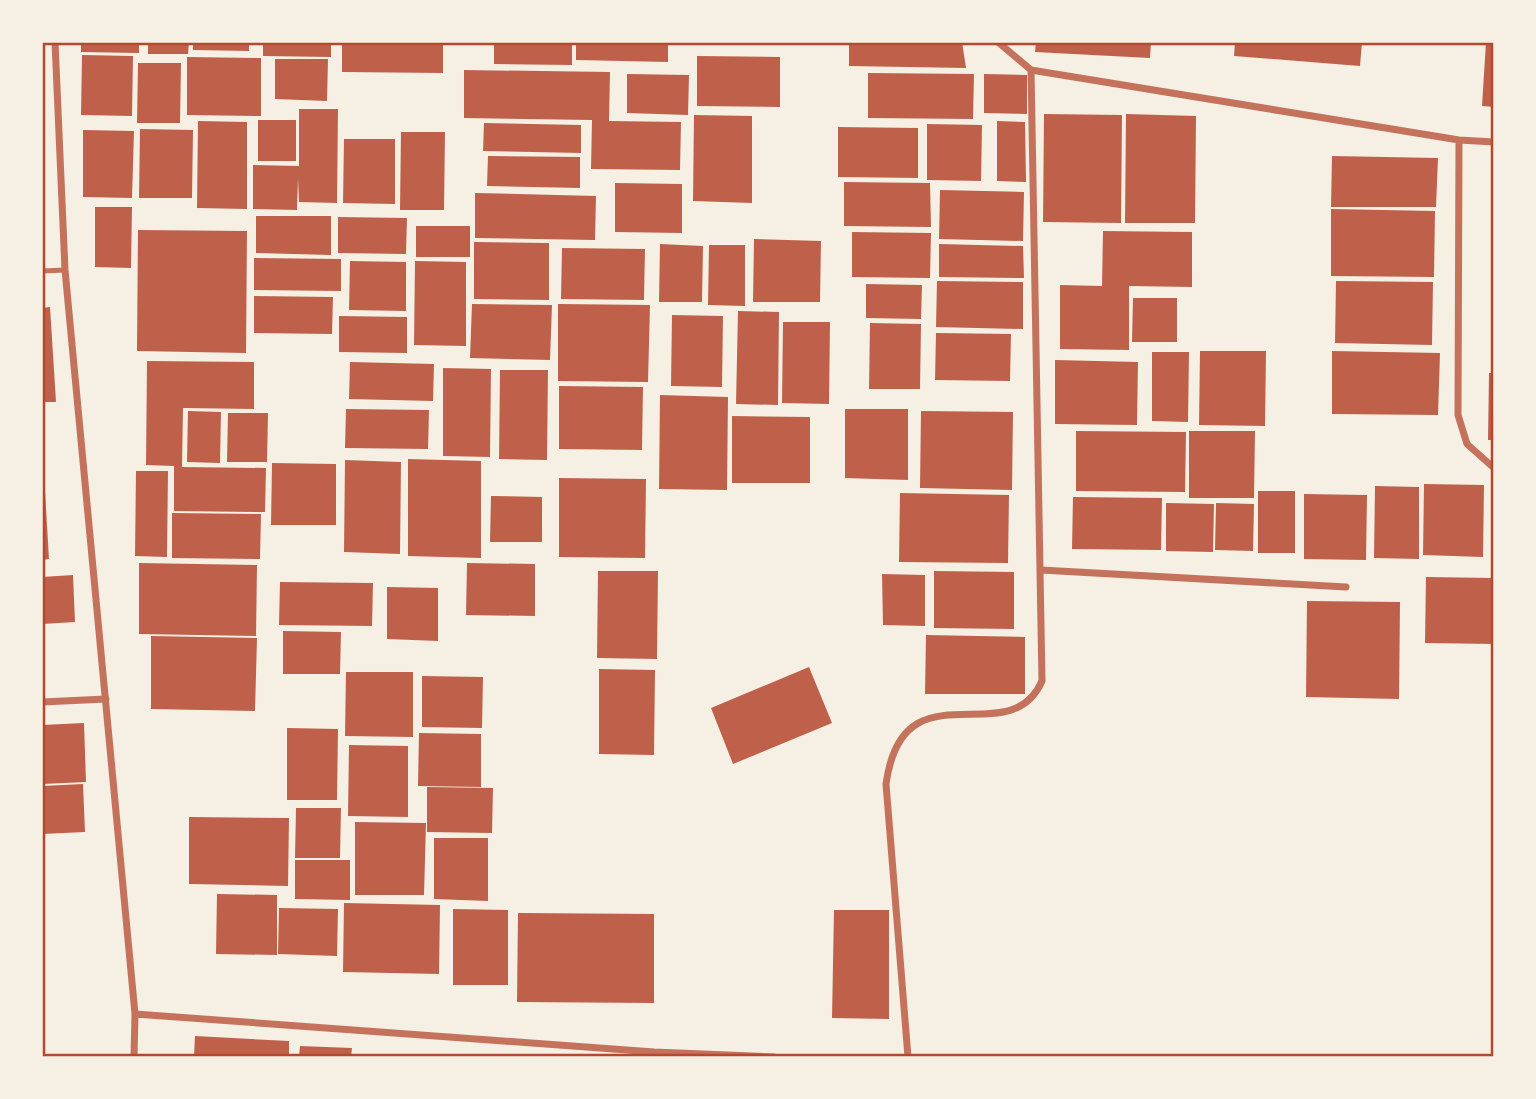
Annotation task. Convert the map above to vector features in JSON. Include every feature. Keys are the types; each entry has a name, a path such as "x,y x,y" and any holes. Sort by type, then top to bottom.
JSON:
{"street":[{"path":"55,42 65,270 135,1014 134,1057"},
{"path":"998,42 1031,70 1460,140 1494,142"},
{"path":"908,1057 886,784 889,762 899,739 909,728 942,715 1018,709 1036,694 1042,681 1031,70"},
{"path":"1460,140 1458,415 1467,444 1494,468"},
{"path":"1041,570 1346,587"},
{"path":"42,702 106,699"},
{"path":"135,1014 654,1054 774,1057"}],"lane":[{"path":"42,271 65,270"}],"building":[{"path":"81,42 139,42 139,53 81,52"},
{"path":"148,42 189,42 188,54 148,54"},
{"path":"193,42 249,42 249,51 193,50"},
{"path":"263,42 331,42 331,57 263,56"},
{"path":"342,42 443,42 443,73 342,72"},
{"path":"494,42 572,42 572,65 494,64"},
{"path":"576,42 668,42 668,62 576,60"},
{"path":"849,42 962,42 966,68 849,66"},
{"path":"1036,42 1151,42 1150,58 1035,52"},
{"path":"1235,42 1362,42 1360,66 1234,56"},
{"path":"1486,42 1494,42 1494,107 1482,106"},
{"path":"82,55 133,56 132,116 81,115"},
{"path":"697,56 780,57 780,107 697,106"},
{"path":"187,57 261,58 261,116 187,115"},
{"path":"275,59 328,59 327,101 275,99"},
{"path":"138,63 181,63 180,123 137,123"},
{"path":"464,70 610,72 609,121 681,122 680,170 591,169 592,120 464,118"},
{"path":"868,73 974,74 973,119 868,118"},
{"path":"627,74 689,75 688,115 627,113"},
{"path":"984,74 1027,75 1027,114 984,113"},
{"path":"299,109 338,109 337,203 299,202 298,178 297,210 253,209 253,165 299,166"},
{"path":"1044,114 1122,115 1121,223 1043,222"},
{"path":"1126,114 1196,116 1195,223 1125,223"},
{"path":"694,115 752,116 752,203 693,201"},
{"path":"258,120 296,120 296,161 258,161"},
{"path":"198,121 247,122 247,209 197,208"},
{"path":"997,121 1025,122 1026,182 997,181"},
{"path":"484,123 581,125 581,153 483,151"},
{"path":"927,124 982,125 981,181 927,180"},
{"path":"838,127 918,128 918,178 838,177"},
{"path":"140,129 193,130 192,198 139,198"},
{"path":"83,130 134,131 132,198 83,197"},
{"path":"401,132 445,132 444,210 400,210"},
{"path":"344,139 395,139 395,204 343,203"},
{"path":"488,156 580,157 580,188 487,186"},
{"path":"1332,156 1438,158 1436,207 1331,207"},
{"path":"844,182 930,183 931,227 844,226"},
{"path":"615,183 682,184 682,233 615,232"},
{"path":"940,190 1024,192 1023,241 939,239"},
{"path":"475,193 596,196 595,240 475,238"},
{"path":"95,207 132,207 131,268 95,267"},
{"path":"1331,209 1435,211 1434,277 1331,276"},
{"path":"256,216 331,216 331,255 256,253"},
{"path":"338,217 407,218 406,254 338,253"},
{"path":"416,226 470,226 470,257 416,257"},
{"path":"138,230 247,231 246,353 137,351"},
{"path":"1103,231 1192,232 1192,287 1129,286 1129,350 1060,349 1060,285 1102,286"},
{"path":"852,232 931,233 930,278 852,277"},
{"path":"754,239 821,241 820,302 753,302"},
{"path":"474,242 549,243 549,300 474,299"},
{"path":"660,244 703,246 702,302 659,302"},
{"path":"939,244 1023,246 1024,278 939,277"},
{"path":"709,245 745,245 745,306 708,305"},
{"path":"562,248 645,249 644,300 561,299"},
{"path":"254,258 341,259 341,291 254,290"},
{"path":"350,261 406,262 406,311 349,310"},
{"path":"415,261 466,262 466,346 414,345"},
{"path":"937,281 1023,282 1023,329 936,327"},
{"path":"1336,281 1433,282 1432,345 1335,343"},
{"path":"866,284 922,285 921,319 866,318"},
{"path":"254,296 333,297 332,334 254,333"},
{"path":"1133,298 1177,298 1177,342 1132,342"},
{"path":"472,304 552,305 550,360 470,358"},
{"path":"558,304 650,305 648,382 558,381"},
{"path":"50,307 56,402 42,402 42,308"},
{"path":"738,311 779,312 778,405 736,404"},
{"path":"672,315 723,316 722,387 671,386"},
{"path":"339,316 407,317 407,353 339,352"},
{"path":"783,322 830,322 829,404 782,403"},
{"path":"870,323 921,324 920,389 869,389"},
{"path":"936,333 1011,334 1010,381 935,380"},
{"path":"1200,351 1266,351 1265,426 1199,425"},
{"path":"1332,351 1440,353 1438,415 1332,414"},
{"path":"1152,352 1189,352 1188,422 1152,421"},
{"path":"1055,360 1138,362 1137,425 1055,424"},
{"path":"147,361 254,362 254,409 183,408 182,467 266,468 265,512 174,511 174,466 146,465"},
{"path":"350,362 434,364 433,401 349,399"},
{"path":"443,368 491,369 490,457 443,456"},
{"path":"500,370 548,370 547,460 499,459"},
{"path":"1489,373 1494,373 1494,440 1488,440"},
{"path":"559,386 643,387 642,450 559,449"},
{"path":"660,395 728,397 727,490 659,489"},
{"path":"346,409 429,410 428,449 345,448"},
{"path":"845,409 908,409 908,480 845,478"},
{"path":"188,411 221,412 220,463 187,462"},
{"path":"921,411 1013,412 1012,490 920,488"},
{"path":"228,413 268,413 267,462 227,462"},
{"path":"732,416 810,417 810,483 732,483"},
{"path":"1076,431 1186,432 1185,492 1076,491"},
{"path":"1189,431 1255,431 1254,498 1189,498"},
{"path":"408,459 481,461 481,558 408,556"},
{"path":"345,460 401,462 400,554 344,552"},
{"path":"272,463 336,464 336,525 271,525"},
{"path":"136,471 168,471 167,557 135,556"},
{"path":"559,478 646,479 645,558 559,557"},
{"path":"1424,484 1484,485 1483,557 1423,555"},
{"path":"1375,486 1419,487 1419,559 1374,558"},
{"path":"42,491 45,491 49,559 42,560"},
{"path":"1258,491 1295,491 1295,553 1258,553"},
{"path":"900,493 1009,495 1008,563 899,562"},
{"path":"1304,494 1367,495 1366,560 1304,559"},
{"path":"491,496 542,497 542,542 490,542"},
{"path":"1073,497 1162,498 1161,550 1072,549"},
{"path":"1166,503 1214,504 1213,552 1166,551"},
{"path":"1216,503 1254,504 1253,551 1215,550"},
{"path":"172,513 261,514 260,559 172,558"},
{"path":"139,563 257,565 256,636 139,634"},
{"path":"467,563 535,564 535,616 466,615"},
{"path":"598,571 658,571 657,659 597,658"},
{"path":"934,571 1014,572 1014,629 934,628"},
{"path":"882,574 925,575 925,626 883,625"},
{"path":"73,575 75,622 42,624 42,577"},
{"path":"1426,577 1494,578 1494,644 1425,643"},
{"path":"280,582 373,583 372,626 279,625"},
{"path":"387,587 438,588 438,641 387,639"},
{"path":"1307,601 1400,602 1399,699 1306,697"},
{"path":"283,631 341,632 340,674 283,674"},
{"path":"926,635 1025,637 1025,694 925,694"},
{"path":"151,636 257,638 255,711 151,709"},
{"path":"809,667 832,723 733,764 711,708"},
{"path":"599,669 655,670 654,755 599,754"},
{"path":"346,672 413,672 413,737 345,736"},
{"path":"422,676 483,677 482,728 422,727"},
{"path":"84,723 86,782 42,784 42,725"},
{"path":"287,728 338,729 337,800 287,800"},
{"path":"419,733 481,734 481,787 418,786"},
{"path":"349,745 408,746 408,817 348,816"},
{"path":"83,784 85,832 42,834 42,786"},
{"path":"427,787 493,788 492,833 427,832"},
{"path":"296,808 341,808 340,858 295,858"},
{"path":"189,817 289,818 288,886 189,884"},
{"path":"355,822 426,823 424,895 355,895"},
{"path":"434,838 488,838 488,901 434,899"},
{"path":"295,860 350,860 350,900 295,899"},
{"path":"217,894 277,895 277,955 216,954"},
{"path":"344,903 440,905 439,974 343,972"},
{"path":"279,908 338,909 337,956 278,954"},
{"path":"453,909 508,910 508,985 453,985"},
{"path":"834,910 889,910 889,1019 832,1018"},
{"path":"518,913 654,914 654,1003 517,1002"},
{"path":"195,1036 289,1041 289,1057 194,1057"},
{"path":"300,1046 352,1048 351,1057 299,1057"}]}
